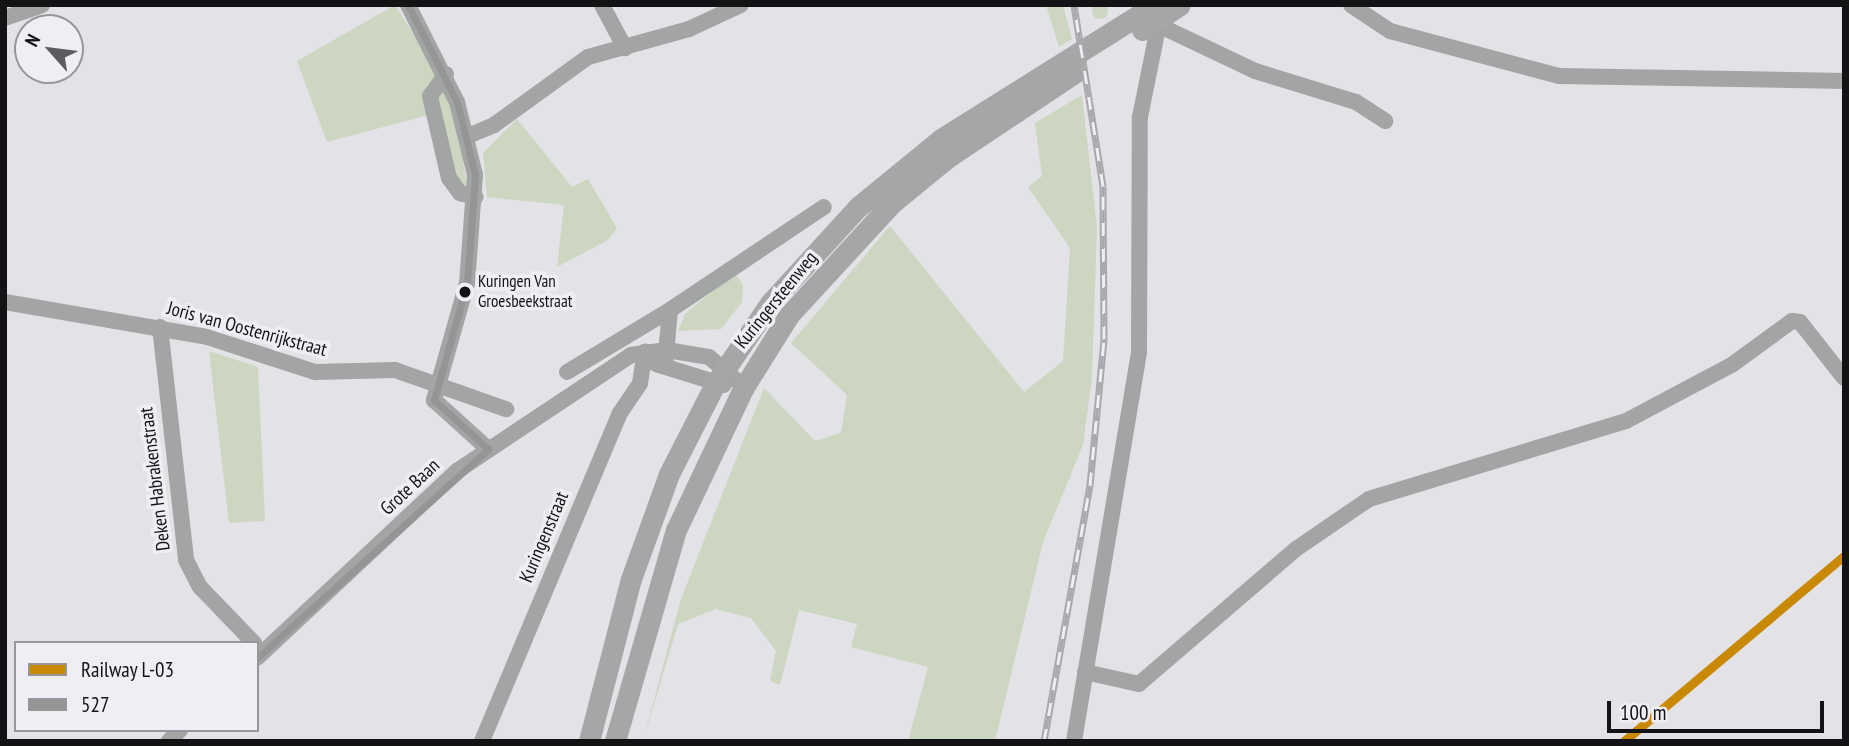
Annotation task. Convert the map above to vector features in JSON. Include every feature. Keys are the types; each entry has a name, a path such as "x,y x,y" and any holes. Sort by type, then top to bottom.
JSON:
{"main road":[{"name":"Kuringersteenweg","path":"589,741 647,531 719,377 771,302 858,207 941,139 1152,13 1180,5"},
{"name":"Kuringersteenweg","path":"615,741 676,530 744,387 789,314 891,204 947,158 1152,13"}],"street":[{"path":"5,19 42,5"},
{"path":"408,5 446,74 468,136 476,197 467,283 435,383 436,404 488,449"},
{"path":"602,5 625,48"},
{"path":"468,136 494,125 562,71 741,5"},
{"path":"1351,5 1390,31 1559,76 1844,81"},
{"path":"1152,13 1255,71 1356,102 1385,121"},
{"path":"1074,741 1139,352 1140,117 1156,55 1152,13"},
{"path":"446,74 430,96 449,178 460,193 476,197"},
{"path":"567,372 670,310 824,207"},
{"name":"Joris van Oostenrijkstraat","path":"5,302 160,327 315,372 376,368 435,383 506,409"},
{"path":"666,358 670,310"},
{"path":"1085,672 1139,684 1296,549 1369,499 1626,421 1733,364 1792,321 1800,322 1844,378"},
{"name":"Deken Habrakenstraat","path":"160,327 186,560 201,587 250,641"},
{"path":"645,357 709,357 719,377 744,387"},
{"name":"Grote Baan","path":"259,649 488,449 608,368 645,357"},
{"name":"Kuringenstraat","path":"482,741 645,357"}],"green space":[{"path":"1100,3 1106,5 1106,17 1100,19 1094,17 1092,11 1094,5"},
{"path":"395,5 436,69 432,114 327,142 297,61"},
{"path":"1046,5 1063,5 1072,39 1059,47"},
{"path":"445,89 459,131 467,188 456,185 435,91"},
{"path":"1082,95 1097,227 1092,377 1083,445 1043,542 995,741 908,741 928,667 851,647 857,624 799,610 780,685 770,681 776,651 751,618 716,609 678,624 643,741 681,599 764,388 815,441 841,433 847,395 791,343 890,226 1024,392 1063,361 1070,248 1028,187 1042,176 1035,123"},
{"path":"517,119 572,187 588,179 617,228 608,240 557,267 564,205 487,197 483,153"},
{"path":"735,273 743,285 742,302 721,329 678,331 685,314"},
{"path":"209,351 258,367 265,521 229,523"}],"railway":[{"path":"1044,741 1090,485 1104,339 1103,186 1074,5"}],"rail line":[{"name":"L-03","path":"1624,741 1844,556"}],"transit line":[{"name":"527","path":"408,5 457,102 475,175 467,283 434,400 488,449"},
{"name":"527","path":"259,656 488,449"}],"place":[{"name":"Kuringen Van Groesbeekstraat","path":"465,292"}]}
